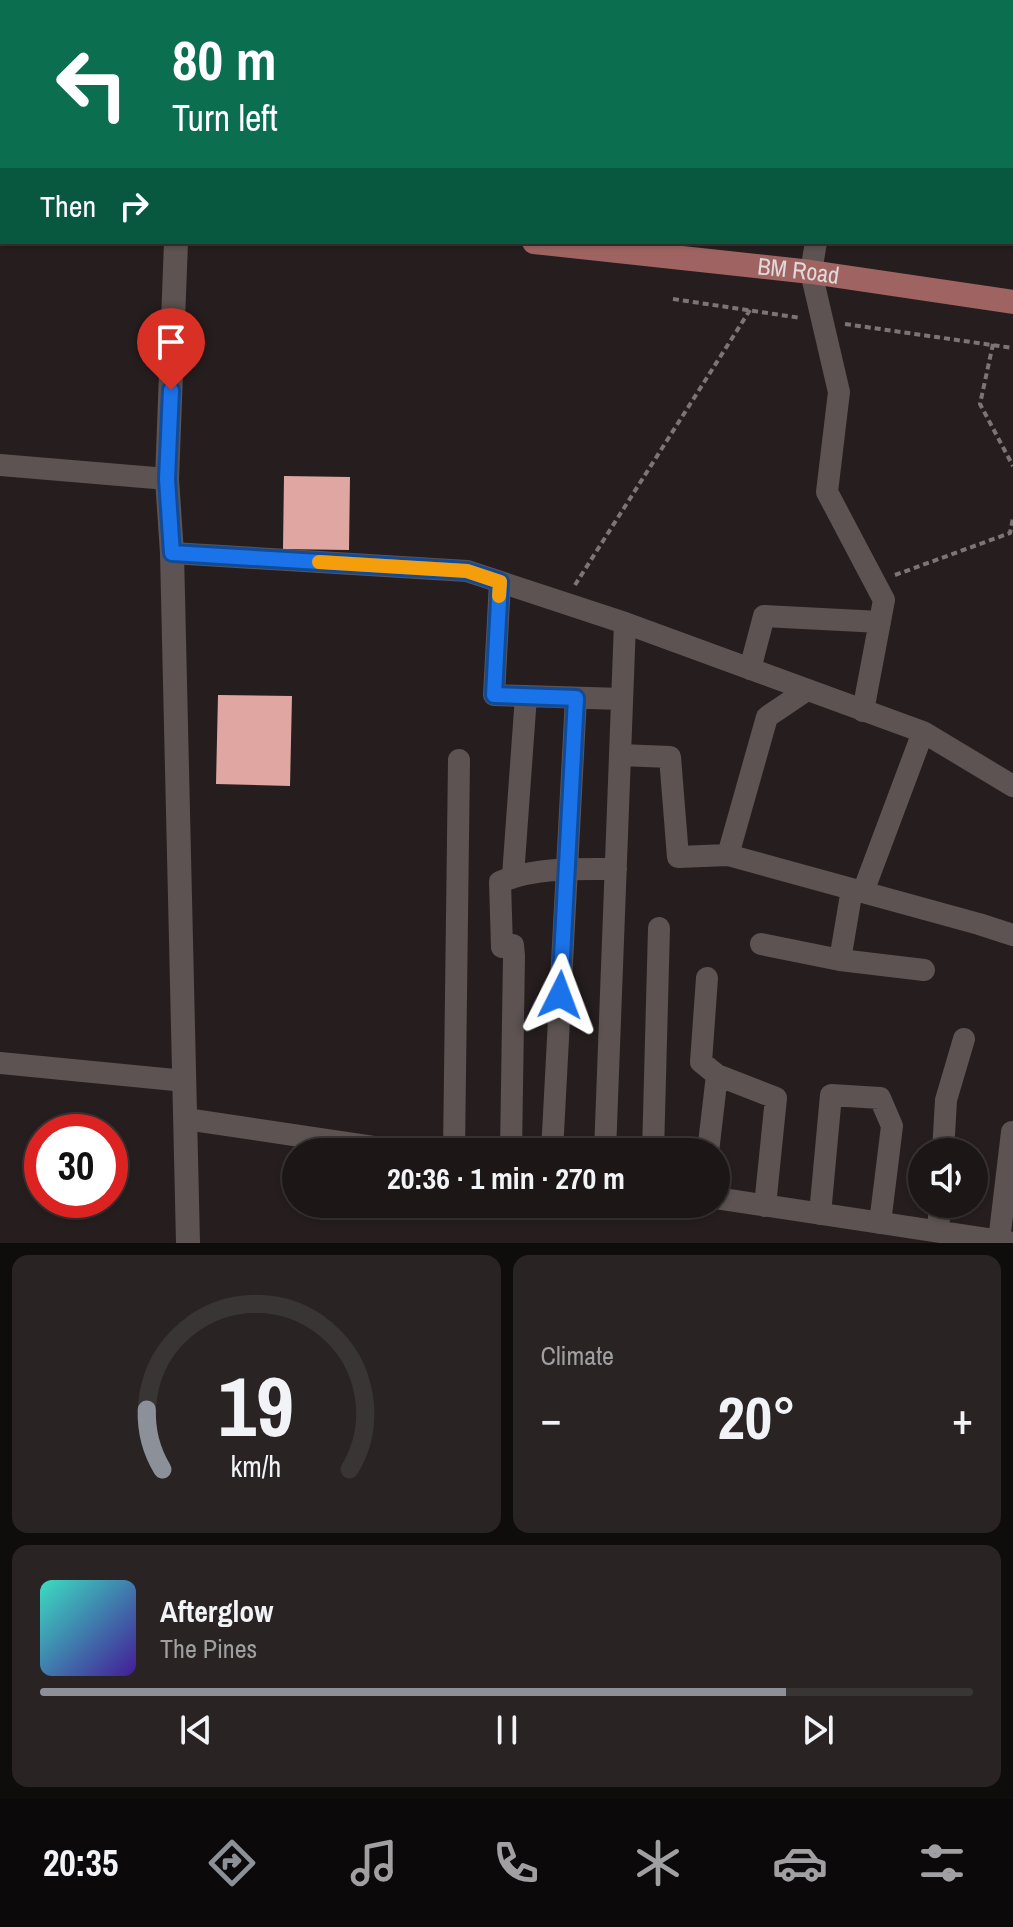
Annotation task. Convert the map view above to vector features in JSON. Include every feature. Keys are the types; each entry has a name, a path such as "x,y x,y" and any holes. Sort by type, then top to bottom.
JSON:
{"main road":[{"path":"176,244 167,479 172,553 188,1243"},
{"name":"BM Road","path":"569,244 622,247 1013,302"}],"street":[{"path":"816,244 811,272 839,392 827,492 884,600 863,711"},
{"path":"0,465 167,479"},
{"path":"172,553 467,571 625,623 923,732 1013,786"},
{"path":"500,582 494,695 622,699"},
{"path":"750,669 764,616 880,622"},
{"path":"606,1138 625,623"},
{"path":"728,855 767,717 807,690"},
{"path":"513,876 526,696"},
{"path":"553,1138 576,698"},
{"path":"840,960 857,890 923,732"},
{"path":"620,755 670,757 678,857 728,855 1013,935"},
{"path":"454,1138 459,760"},
{"path":"511,1138 514,956 513,945 502,947 500,882 513,876 567,869 616,869"},
{"path":"653,1138 659,928"},
{"path":"761,944 840,960 924,970"},
{"path":"707,978 701,1062 717,1075 776,1098 765,1206"},
{"path":"944,1138 946,1100 964,1039"},
{"path":"0,1063 185,1081"},
{"path":"710,1138 717,1075"},
{"path":"820,1214 831,1095 880,1098 892,1126 880,1223"},
{"path":"186,1119 313,1138"},
{"path":"730,1200 1006,1242 1012,1132"},
{"path":"938,1231 939,1218"}],"path":[{"path":"563,602 750,310"},
{"path":"993,344 980,404 1013,466"},
{"path":"875,583 1010,533 1013,518"}],"building":[{"path":"284,476 350,477 349,550 283,549"},
{"path":"218,695 292,696 290,786 216,784"}],"slow traffic":[{"path":"319,562 467,571 500,582 499,596"}],"route":[{"path":"171,390 167,479 172,553 467,571 500,582 494,695 576,698 560,995"}]}
